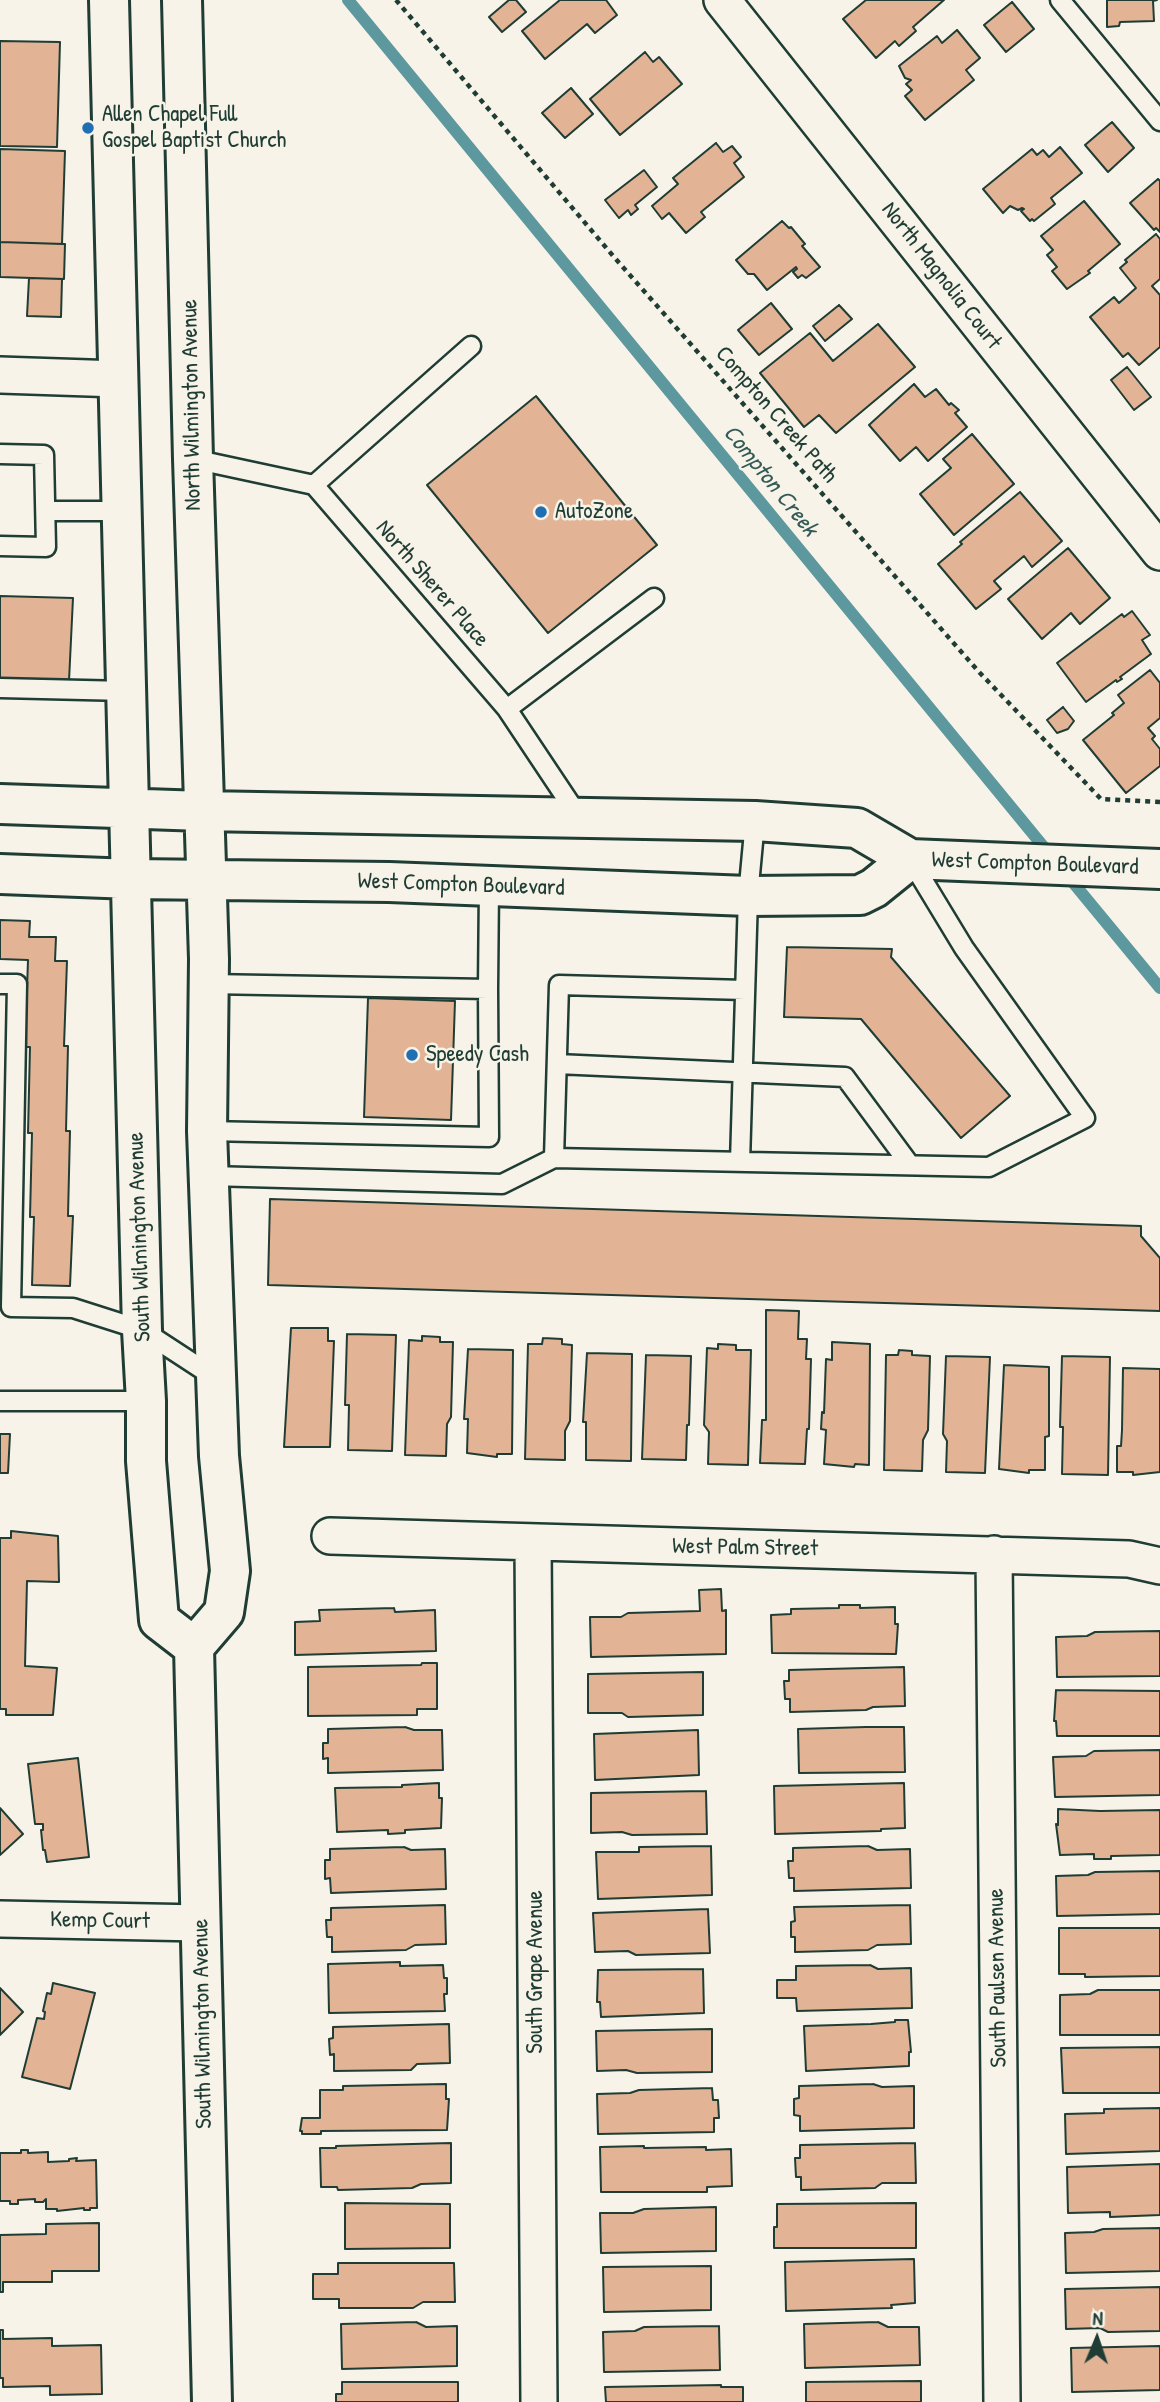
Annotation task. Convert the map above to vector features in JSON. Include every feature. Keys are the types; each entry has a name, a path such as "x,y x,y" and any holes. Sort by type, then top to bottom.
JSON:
{"main road":[{"path":"109,0 129,808"},
{"name":"North Wilmington Avenue","path":"182,0 203,811"},
{"name":"West Compton Boulevard","path":"0,804 203,811 755,821 857,828 910,859 1155,869"},
{"name":"South Wilmington Avenue","path":"129,808 146,1401 145,1461 159,1620 194,1647 212,2402"},
{"path":"194,1647 224,1612 230,1571 219,1457 207,1132 209,985 203,811"},
{"name":"West Compton Boulevard","path":"0,874 489,886 748,896 860,895 874,888 910,859"}],"street":[{"name":"North Magnolia Court","path":"722,0 1160,552"},
{"path":"0,376 119,379"},
{"name":"West Palm Street","path":"330,1535 1129,1559 1160,1566"},
{"name":"South Grape Avenue","path":"533,1543 539,2402"},
{"name":"South Paulsen Avenue","path":"994,1554 1002,2402"},
{"name":"Kemp Court","path":"0,1919 201,1923"}],"lane":[{"path":"1060,0 1160,121"},
{"path":"193,460 314,485 471,346"},
{"path":"0,454 44,455 46,547 0,546"},
{"name":"North Sherer Place","path":"314,485 507,709 580,818"},
{"path":"46,511 122,511"},
{"path":"507,709 654,598"},
{"path":"0,688 126,691"},
{"path":"740,1162 748,896 755,821"},
{"path":"210,1176 502,1184 554,1158 989,1167 1085,1118 964,948 910,859"},
{"path":"207,1132 489,1137 489,886"},
{"path":"0,984 17,984 11,1307 74,1308 142,1331 217,1379"},
{"path":"209,985 488,989"},
{"path":"554,1158 559,985 745,990"},
{"path":"557,1064 845,1077 910,1166"},
{"path":"0,1401 146,1401"}],"path":[{"name":"Compton Creek Path","path":"396,0 614,257 980,673 1101,799 1160,802"}],"building":[{"path":"509,0 516,0 526,12 502,32 489,17"},
{"path":"560,0 606,0 617,15 595,33 587,24 545,59 522,31"},
{"path":"866,0 944,0 913,27 916,31 899,46 895,41 876,58 843,19"},
{"path":"1107,0 1157,0 1153,1 1154,21 1120,22 1119,26 1107,27"},
{"path":"1012,2 1034,29 1006,52 984,25"},
{"path":"957,30 980,58 966,70 974,80 925,120 905,96 912,90 906,84 911,80 905,78 899,66 937,36 942,43"},
{"path":"0,41 60,42 57,147 0,146"},
{"path":"645,52 653,62 659,57 682,84 620,135 590,99"},
{"path":"571,88 593,114 565,138 542,113"},
{"path":"1112,122 1134,148 1108,172 1085,145"},
{"path":"716,143 723,152 732,146 741,157 734,163 744,177 701,212 705,217 686,233 669,213 662,219 652,206 678,184 673,178"},
{"path":"1060,147 1082,173 1051,198 1055,204 1034,221 1030,221 1021,211 1024,209 1022,208 1018,210 1010,206 1003,213 983,189 1032,149 1037,155 1043,150 1049,157"},
{"path":"0,149 65,151 62,244 0,242"},
{"path":"644,170 657,187 635,205 638,209 631,215 628,210 619,218 605,200"},
{"path":"1158,179 1160,232 1156,228 1154,230 1130,203"},
{"path":"1084,201 1120,244 1088,271 1090,273 1067,289 1052,271 1057,267 1047,255 1053,250 1041,236"},
{"path":"782,221 791,227 805,244 802,246 820,267 806,278 802,275 798,278 793,272 796,267 767,290 754,274 748,274 736,260"},
{"path":"1156,234 1160,239 1160,279 1152,286 1160,295 1160,347 1139,365 1128,353 1123,357 1090,317 1114,297 1119,303 1136,288 1120,268 1127,262 1125,260"},
{"path":"0,242 65,244 64,279 0,277"},
{"path":"29,278 62,279 61,317 27,316"},
{"path":"771,303 792,329 759,355 738,330"},
{"path":"839,305 852,319 825,341 813,326"},
{"path":"878,324 915,367 836,433 819,415 804,427 760,373 810,333 833,361"},
{"path":"1127,367 1151,397 1134,410 1111,380"},
{"path":"914,384 925,397 936,389 949,405 951,403 959,410 955,413 967,427 928,461 916,447 900,461 869,425"},
{"path":"536,396 657,545 548,633 427,485"},
{"path":"972,434 1014,484 954,535 920,494 951,468 943,459"},
{"path":"1020,492 1062,541 1032,567 1024,556 994,581 1001,589 976,609 938,564"},
{"path":"1068,548 1110,598 1080,624 1071,613 1042,639 1008,599"},
{"path":"0,596 73,598 69,681 0,680"},
{"path":"1132,611 1150,635 1142,640 1151,654 1120,677 1122,679 1117,682 1116,680 1086,702 1057,663 1122,614 1124,617"},
{"path":"1150,670 1160,683 1160,718 1148,728 1155,736 1152,739 1160,749 1160,766 1126,793 1083,740 1114,715 1112,713 1124,703 1118,695"},
{"path":"1063,707 1074,721 1068,729 1057,733 1047,720"},
{"path":"0,920 30,921 29,937 56,937 55,961 67,961 64,1046 68,1046 66,1131 70,1131 68,1216 73,1216 70,1286 32,1285 32,1133 28,1133 30,1047 25,1047 28,960 0,959"},
{"path":"787,947 892,949 891,957 1010,1096 961,1138 861,1019 784,1017"},
{"path":"368,998 455,1001 451,1120 364,1117"},
{"path":"270,1199 1141,1226 1141,1236 1160,1258 1160,1311 268,1285"},
{"path":"766,1310 799,1311 798,1339 807,1339 806,1359 811,1359 805,1464 760,1463 762,1420 766,1420"},
{"path":"291,1328 328,1328 328,1341 334,1341 330,1447 284,1447"},
{"path":"347,1334 396,1335 392,1451 348,1450 349,1405 345,1405"},
{"path":"422,1336 440,1337 440,1342 453,1342 451,1417 447,1424 446,1456 405,1455 409,1340 422,1341"},
{"path":"543,1338 562,1339 562,1344 572,1345 570,1421 565,1431 565,1460 525,1459 528,1344 542,1344"},
{"path":"832,1342 870,1344 869,1465 855,1464 854,1467 824,1464 826,1430 821,1429 822,1412 824,1413 826,1359 832,1360"},
{"path":"718,1344 736,1345 736,1350 751,1350 748,1465 708,1464 709,1432 704,1425 707,1348 718,1349"},
{"path":"468,1349 513,1350 512,1454 497,1454 497,1457 467,1453 468,1419 464,1419"},
{"path":"899,1350 912,1351 912,1355 930,1356 928,1430 923,1440 922,1471 884,1470 886,1355 898,1355"},
{"path":"587,1353 632,1354 631,1461 586,1460 586,1422 583,1422"},
{"path":"646,1355 691,1356 686,1460 642,1459"},
{"path":"946,1356 990,1357 985,1473 946,1472 947,1441 943,1434"},
{"path":"1062,1356 1110,1357 1108,1475 1062,1474"},
{"path":"1004,1365 1049,1367 1049,1436 1045,1437 1045,1470 1029,1470 1029,1473 999,1469"},
{"path":"1123,1368 1160,1369 1160,1472 1133,1475 1133,1472 1117,1472 1117,1446 1121,1446 1122,1430"},
{"path":"0,1434 10,1434 8,1473 0,1473"},
{"path":"11,1531 58,1536 59,1582 27,1581 25,1666 57,1668 53,1715 6,1715 6,1709 0,1709 0,1538 11,1538"},
{"path":"721,1589 722,1611 726,1610 726,1654 591,1657 590,1617 700,1611 699,1590"},
{"path":"839,1605 860,1605 860,1608 895,1607 895,1624 898,1624 896,1654 772,1653 771,1615 791,1614 791,1609 839,1608"},
{"path":"394,1608 395,1612 435,1610 436,1651 295,1655 295,1622 320,1621 319,1610"},
{"path":"1160,1631 1160,1676 1057,1677 1056,1637 1087,1636 1095,1632"},
{"path":"437,1663 437,1709 417,1709 417,1715 308,1716 308,1667"},
{"path":"904,1667 905,1706 790,1712 790,1699 785,1699 784,1681 789,1681 789,1670"},
{"path":"703,1672 703,1715 628,1717 622,1713 588,1713 588,1674"},
{"path":"1056,1690 1160,1691 1160,1736 1057,1736 1054,1721"},
{"path":"405,1727 414,1730 442,1730 443,1770 328,1773 328,1758 323,1759 323,1743 328,1743 328,1729"},
{"path":"904,1727 905,1772 799,1773 798,1729"},
{"path":"698,1730 699,1775 595,1780 594,1734"},
{"path":"1160,1750 1160,1795 1055,1797 1053,1757 1086,1756 1094,1751"},
{"path":"78,1758 89,1857 47,1862 43,1850 43,1824 35,1824 28,1764"},
{"path":"439,1783 439,1798 442,1798 441,1828 388,1834 388,1830 337,1832 335,1788 402,1787"},
{"path":"904,1783 905,1828 775,1834 774,1786"},
{"path":"706,1791 707,1834 591,1833 591,1793"},
{"path":"0,1808 23,1834 0,1855"},
{"path":"1058,1809 1160,1810 1160,1855 1094,1859 1094,1854 1060,1855 1056,1824 1058,1825"},
{"path":"711,1846 712,1895 598,1899 596,1852 639,1852 639,1847"},
{"path":"868,1846 877,1850 910,1849 911,1888 794,1891 794,1878 789,1878 788,1861 793,1861 793,1848"},
{"path":"404,1847 411,1850 445,1849 446,1889 331,1893 330,1878 325,1879 325,1860 330,1860 330,1849"},
{"path":"1160,1871 1160,1914 1057,1916 1056,1876 1088,1875 1095,1872"},
{"path":"445,1905 446,1944 415,1945 406,1950 332,1952 332,1937 327,1937 326,1920 331,1920 331,1908"},
{"path":"910,1905 911,1944 877,1945 868,1950 795,1952 795,1937 791,1937 791,1922 795,1921 794,1907"},
{"path":"708,1909 710,1953 636,1955 628,1951 595,1952 593,1913"},
{"path":"1059,1928 1160,1928 1160,1976 1085,1977 1085,1974 1059,1974"},
{"path":"400,1962 400,1966 443,1965 444,1978 447,1978 445,2011 329,2013 328,1964"},
{"path":"870,1965 878,1969 911,1968 912,2008 797,2011 796,1998 777,1998 777,1980 796,1980 796,1966"},
{"path":"703,1969 704,2013 601,2017 600,2002 597,2002 598,1970"},
{"path":"53,1983 95,1993 70,2089 22,2077 37,2018 44,2019 47,1993 51,1994"},
{"path":"0,1988 23,2012 0,2035"},
{"path":"1098,1990 1160,1990 1160,2035 1060,2035 1060,1995 1090,1994"},
{"path":"908,2020 911,2052 909,2066 806,2071 804,2026 871,2024"},
{"path":"449,2024 450,2063 417,2064 411,2070 334,2071 334,2054 330,2055 329,2039 333,2038 333,2027"},
{"path":"712,2029 712,2072 597,2071 596,2031"},
{"path":"1160,2047 1160,2093 1063,2093 1061,2048"},
{"path":"446,2084 446,2099 449,2099 447,2130 321,2131 321,2134 302,2134 300,2131 302,2118 320,2118 320,2090 343,2090 343,2086"},
{"path":"873,2084 882,2087 914,2086 914,2128 800,2131 800,2116 794,2115 794,2099 799,2098 799,2086"},
{"path":"712,2088 713,2100 718,2100 719,2118 714,2118 714,2132 598,2134 597,2094"},
{"path":"1160,2108 1160,2151 1066,2154 1065,2114 1104,2113 1104,2109"},
{"path":"451,2143 451,2183 421,2184 412,2188 338,2190 337,2187 321,2187 320,2148"},
{"path":"915,2143 916,2183 882,2183 875,2188 801,2190 801,2177 796,2177 795,2158 800,2158 800,2145"},
{"path":"600,2147 731,2149 732,2186 707,2187 707,2192 601,2192"},
{"path":"21,2150 28,2150 28,2153 48,2152 48,2162 77,2158 76,2161 96,2160 97,2208 57,2211 46,2209 46,2199 43,2202 35,2202 35,2199 18,2200 18,2204 0,2201 0,2153 21,2153"},
{"path":"1160,2164 1160,2215 1110,2217 1110,2212 1068,2213 1067,2167"},
{"path":"345,2203 450,2204 450,2248 345,2249"},
{"path":"916,2203 916,2248 774,2248 777,2204"},
{"path":"716,2207 716,2251 601,2253 600,2213"},
{"path":"99,2223 99,2271 52,2271 52,2282 3,2282 3,2292 0,2292 0,2235 46,2234 46,2224"},
{"path":"1160,2228 1160,2271 1066,2273 1065,2233"},
{"path":"914,2259 915,2303 891,2305 892,2308 786,2311 785,2262"},
{"path":"338,2263 454,2263 455,2302 423,2302 413,2308 339,2308 339,2299 313,2299 313,2274 338,2274"},
{"path":"711,2266 711,2310 604,2312 603,2267"},
{"path":"1160,2287 1160,2331 1108,2332 1100,2328 1066,2329 1065,2289"},
{"path":"416,2322 426,2327 457,2326 457,2366 342,2369 341,2324"},
{"path":"878,2322 888,2327 919,2327 920,2365 805,2368 804,2324"},
{"path":"719,2326 720,2370 604,2372 603,2332 635,2331 644,2327"},
{"path":"0,2330 3,2330 3,2339 52,2338 52,2346 101,2345 102,2394 50,2395 50,2386 3,2387 3,2378 0,2378"},
{"path":"1160,2346 1160,2390 1072,2392 1071,2348"},
{"path":"921,2381 921,2402 806,2402 806,2382"},
{"path":"342,2382 458,2382 458,2402 336,2402 336,2394 342,2394"},
{"path":"605,2387 743,2387 743,2402 606,2402"}],"waterway":[{"name":"Compton Creek","path":"348,0 1052,857"},
{"name":"Compton Creek","path":"1066,874 1160,988"}],"place":[{"name":"Allen Chapel Full Gospel Baptist Church","path":"88,128"},
{"name":"AutoZone","path":"541,512"},
{"name":"Speedy Cash","path":"412,1055"}]}
